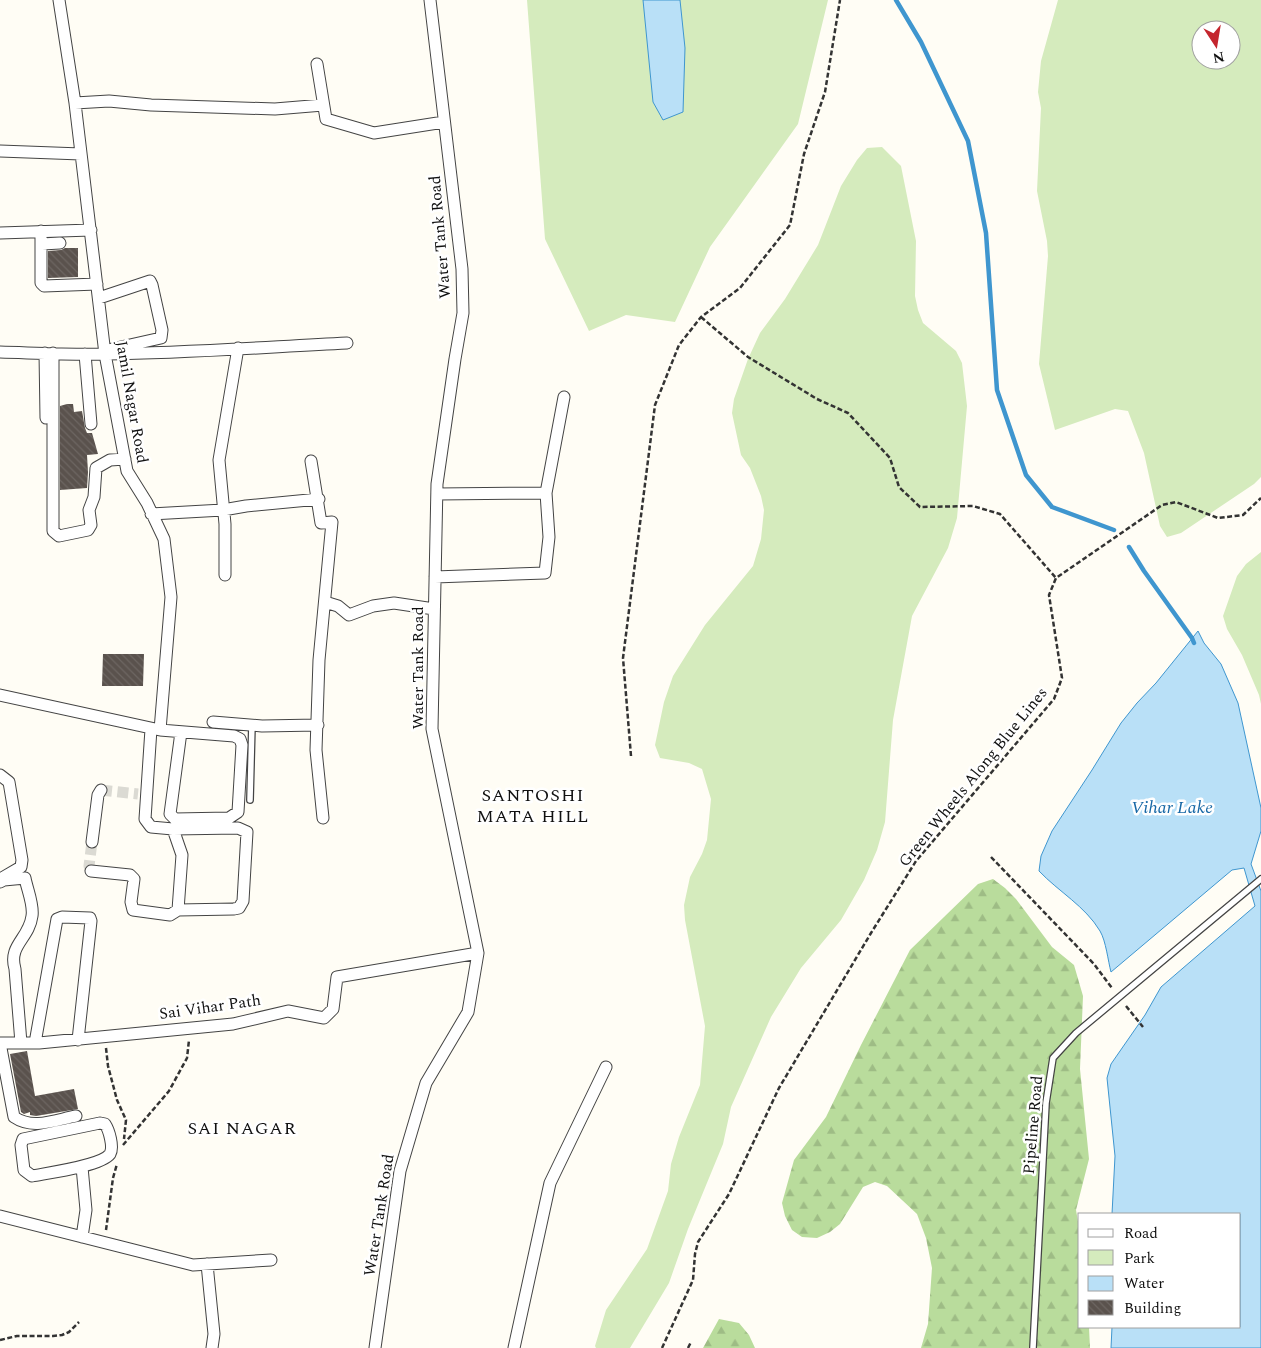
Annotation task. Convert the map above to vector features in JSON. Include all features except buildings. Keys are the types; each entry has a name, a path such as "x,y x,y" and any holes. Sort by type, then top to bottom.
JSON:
{"street":[{"name":"Jamil Nagar Road","path":"58,0 75,103 105,352 127,471 164,539 171,597 156,729 142,795 145,820 151,827 173,829 238,828 247,832 243,901 239,908 178,910"},
{"name":"Water Tank Road","path":"375,1348 400,1171 426,1083 468,1012 478,953 432,729 437,494 454,359 463,313 462,269 430,0"},
{"path":"317,64 326,119 374,133 444,122"},
{"path":"75,103 109,101 152,105 275,109 323,105"},
{"path":"0,151 81,154"},
{"path":"0,233 91,230"},
{"path":"41,231 41,284 44,286 97,284"},
{"path":"42,244 60,243"},
{"path":"99,298 150,282 162,330 161,338 105,352"},
{"path":"0,352 85,354 200,351 347,343"},
{"path":"225,575 224,510 219,460 238,348"},
{"path":"49,353 53,531 55,534 60,536 88,530 91,525 89,510 94,498 96,468 110,460 125,459"},
{"path":"48,525 49,353"},
{"path":"85,354 91,424"},
{"path":"435,577 545,572 549,537 546,493 564,397"},
{"path":"311,461 319,499 321,523 332,522 324,602 316,750 323,818"},
{"path":"437,494 546,493"},
{"path":"151,514 224,510 319,499"},
{"path":"324,602 338,606 350,615 372,606 394,603 434,609"},
{"path":"0,695 156,729 234,736 240,739 242,745 238,812 235,815 229,818 175,818 170,814 181,732"},
{"path":"213,722 318,725"},
{"path":"0,775 9,782 22,860 21,867 0,881"},
{"path":"92,842 98,795 101,790"},
{"path":"91,870 130,875 134,878 133,910 170,915 178,910 182,855 173,829"},
{"path":"0,881 25,878 32,914 25,935 15,949 12,959 22,1043"},
{"path":"35,1043 58,919 62,917 90,918 91,921 78,1040"},
{"name":"Sai Vihar Path","path":"0,1043 78,1040 233,1024 288,1011 324,1018 333,1009 337,977 478,953"},
{"path":"0,1043 14,1117 33,1125 76,1116"},
{"path":"514,1348 550,1183 606,1067"},
{"path":"100,1123 105,1124 108,1129 112,1149 110,1153 106,1158 82,1166 32,1176 24,1170 21,1145 23,1139 100,1123"},
{"path":"82,1166 86,1210 82,1237"},
{"path":"0,1216 193,1264 271,1260"},
{"path":"207,1264 214,1334 212,1348"}],"lane":[{"path":"250,800 252,724"},
{"name":"Pipeline Road","path":"1033,1348 1046,1103 1053,1058 1076,1033 1261,879"}],"path":[{"path":"630,756 623,658 655,405 679,345 701,317 740,288 790,225 804,154 825,92 840,0"},
{"path":"701,317 748,357 817,399 848,414 890,458 899,487 920,507 973,506 1000,514 1056,578 1162,505 1176,502 1218,518 1243,515 1261,498"},
{"name":"Green Wheels Along Blue Lines","path":"662,1348 693,1280 698,1242 729,1194 779,1088 871,932 916,861 1054,699 1062,678 1048,594 1056,578"},
{"path":"991,856 1094,964 1112,988"},
{"path":"1126,1006 1142,1027"},
{"path":"124,1145 169,1091 187,1058 190,1028"},
{"path":"0,1340 17,1336 53,1336 62,1334 69,1332 80,1322"},
{"path":"688,1348 691,1342"}],"green space":[{"path":"527,0 828,0 798,124 710,247 675,322 626,315 589,331 545,239"},
{"path":"1058,0 1261,0 1261,477 1254,484 1181,533 1167,537 1160,526 1144,453 1128,411 1115,409 1055,430 1039,364 1048,256 1047,241 1037,191 1041,108 1038,92 1041,61"},
{"path":"882,147 901,166 916,241 915,296 918,310 923,323 956,351 962,363 967,406 957,518 948,548 912,616 893,720 885,822 877,850 864,880 841,920 801,968 771,1017 731,1107 723,1144 688,1229 669,1283 630,1348 596,1348 606,1310 647,1249 668,1191 671,1164 679,1137 700,1085 705,1026 685,920 684,905 690,877 707,840 711,799 702,769 689,763 660,758 655,745 664,702 673,676 705,625 753,566 761,539 764,510 761,496 750,468 741,455 732,413 734,399 748,359 760,333 785,299 818,245 841,186 867,148"},
{"path":"1261,552 1261,704 1242,655 1227,629 1223,616 1237,576 1246,564"},
{"path":"993,879 1016,899 1052,947 1074,965 1083,996 1080,1069 1089,1159 1076,1210 1078,1222 1078,1328 1089,1328 1090,1348 921,1348 928,1324 932,1268 926,1238 917,1214 887,1186 875,1182 863,1187 840,1224 830,1232 817,1238 802,1237 792,1230 785,1216 782,1203 794,1160 826,1117 910,950 978,884"},
{"path":"719,1319 739,1323 749,1335 755,1348 703,1348"}],"water":[{"path":"643,0 680,0 685,48 683,112 663,120 653,102"},
{"name":"Vihar Lake","path":"1198,631 1204,643 1221,664 1238,703 1261,808 1261,831 1251,864 1261,891 1261,1348 1111,1348 1112,1328 1241,1328 1241,1213 1112,1213 1115,1156 1107,1078 1111,1064 1145,1015 1161,987 1255,906 1244,868 1232,870 1111,972 1104,940 1094,922 1039,871 1041,856 1052,831 1121,723"}],"waterway":[{"path":"896,0 921,42 968,141 986,233 997,390 1026,475 1052,507 1114,530"},
{"path":"1129,547 1194,643"}],"tunnel":[{"path":"101,790 138,794"},
{"path":"91,871 89,866 92,842"}],"district":[{"name":"SANTOSHI MATA HILL","path":"533,805"},
{"name":"SAI NAGAR","path":"242,1128"}]}
